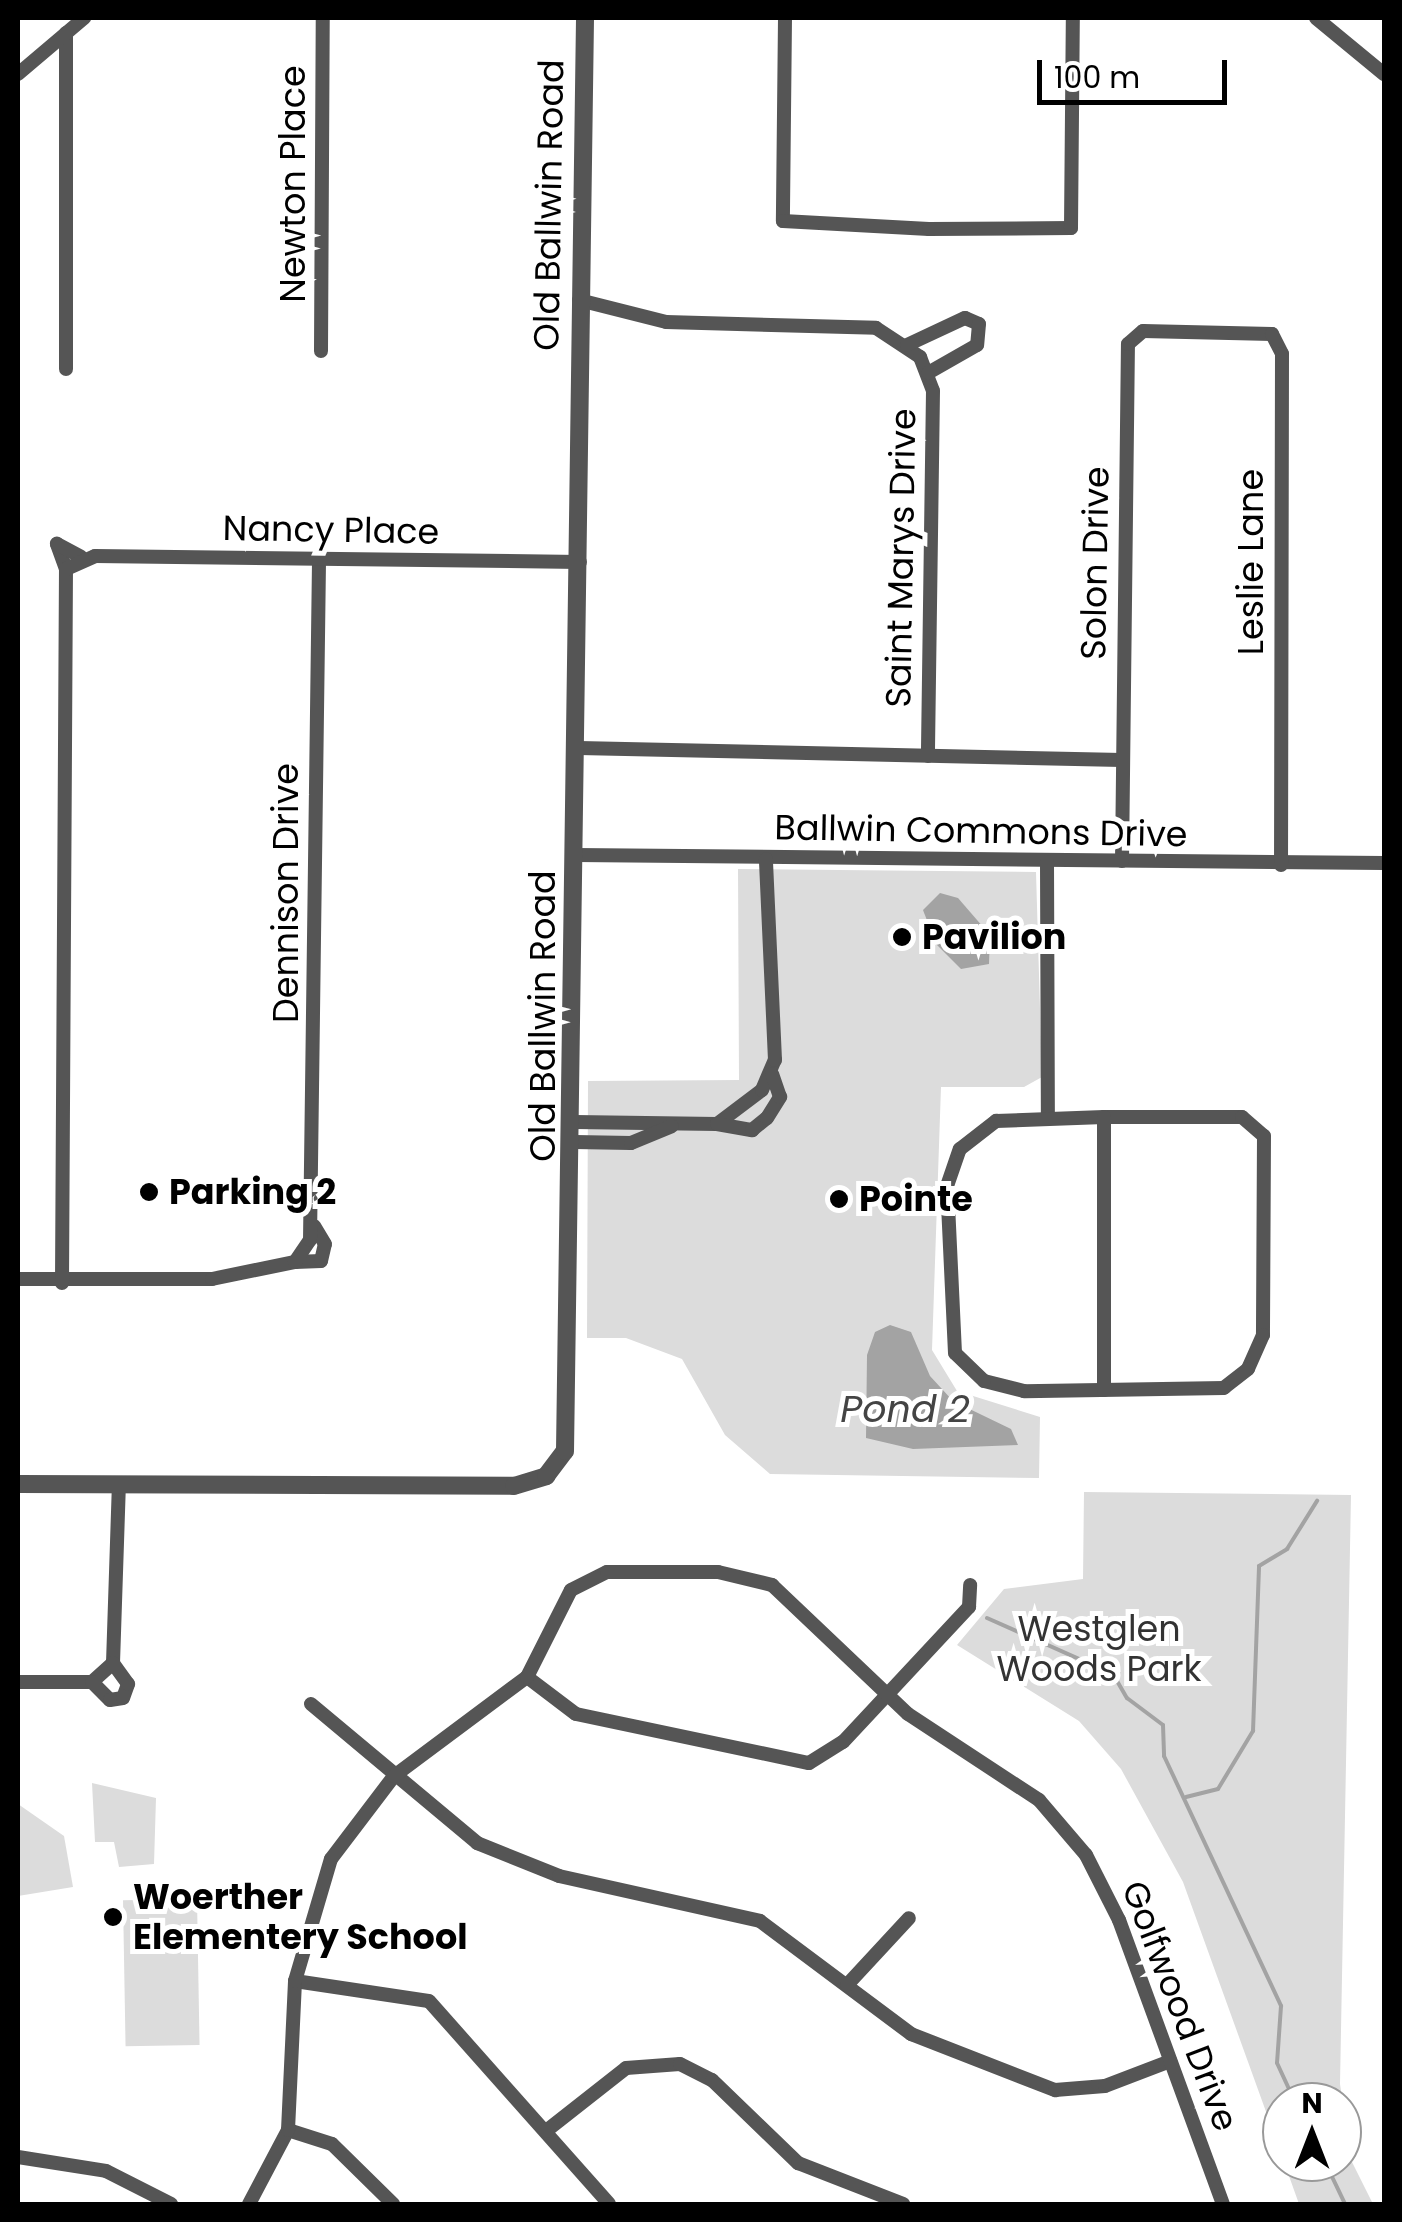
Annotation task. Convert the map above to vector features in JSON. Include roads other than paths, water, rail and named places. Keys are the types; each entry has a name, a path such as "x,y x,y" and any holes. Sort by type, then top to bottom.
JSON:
{"street":[{"path":"18,74 84,18"},
{"name":"Newton Place","path":"321,352 323,18"},
{"name":"Old Ballwin Road","path":"18,1484 514,1486 546,1476 572,1425 585,18"},
{"path":"785,18 783,221 928,229 1070,228 1073,18"},
{"path":"1316,18 1384,74"},
{"path":"66,33 66,369"},
{"path":"580,300 666,322 876,328 907,345"},
{"name":"Saint Marys Drive","path":"928,373 977,345 978,324 964,318 907,345 928,373 928,756"},
{"name":"Solon Drive","path":"1122,862 1128,344 1143,331 1200,333"},
{"name":"Leslie Lane","path":"1200,333 1272,334 1282,354 1280,865"},
{"path":"62,1283 66,569 58,544 80,558 66,569"},
{"name":"Nancy Place","path":"80,558 580,562"},
{"name":"Dennison Drive","path":"18,1278 62,1283 185,1282 295,1262 314,1226 319,561"},
{"path":"578,748 1122,760"},
{"name":"Ballwin Commons Drive","path":"576,855 1280,865 1384,863"},
{"path":"575,1122 717,1124 752,1130 768,1118 780,1097 772,1074 766,859"},
{"path":"1047,862 1048,1117"},
{"path":"717,1124 772,1074"},
{"path":"1048,1117 1104,1117 1242,1117 1259,1126 1264,1317 1256,1355 1224,1388 1104,1390 996,1386 964,1364 950,1339 951,1164 983,1127 1048,1117"},
{"path":"1104,1117 1104,1390"},
{"path":"575,1142 631,1143 677,1123"},
{"path":"92,1682 110,1700 123,1698 128,1684 113,1663 119,1484"},
{"name":"Golfwood Drive","path":"528,1677 571,1590 607,1572 754,1578 788,1597 885,1694 1005,1773 1078,1844 1119,1920 1223,2204"},
{"path":"250,2204 288,2130 295,1981 331,1859 394,1776 528,1677 576,1714 810,1763 832,1752 969,1607 970,1585"},
{"path":"18,1682 92,1682 113,1663"},
{"path":"311,1704 446,1822 503,1856 740,1913 801,1944 911,2034 1055,2090 1106,2086 1170,2061"},
{"path":"848,1985 909,1918"},
{"path":"295,1981 429,2001 609,2204"},
{"path":"546,2131 626,2068 680,2064 712,2080 798,2162 903,2204"},
{"path":"288,2130 332,2144 393,2204"},
{"path":"19,2159 106,2170 171,2204"}],"water":[{"path":"940,893 958,898 990,935 989,964 961,969 936,944 923,910"},
{"name":"Pond 2","path":"890,1325 911,1332 930,1376 953,1401 1011,1429 1018,1445 913,1449 866,1438 867,1355 875,1332"}],"waterway":[{"path":"1186,1797 1218,1789 1253,1731 1259,1566 1287,1549 1317,1501"},
{"path":"987,1618 1113,1674 1127,1698 1163,1725 1164,1756 1281,2006 1277,2063 1286,2082"},
{"path":"1335,2182 1345,2204"}],"place":[{"name":"Pavilion","path":"902,937"},
{"name":"Parking 2","path":"149,1192"},
{"name":"Pointe","path":"839,1199"},
{"name":"Woerther Elementery School","path":"113,1917"}],"park label":[{"name":"Westglen Woods Park","path":"1099,1649"}]}
